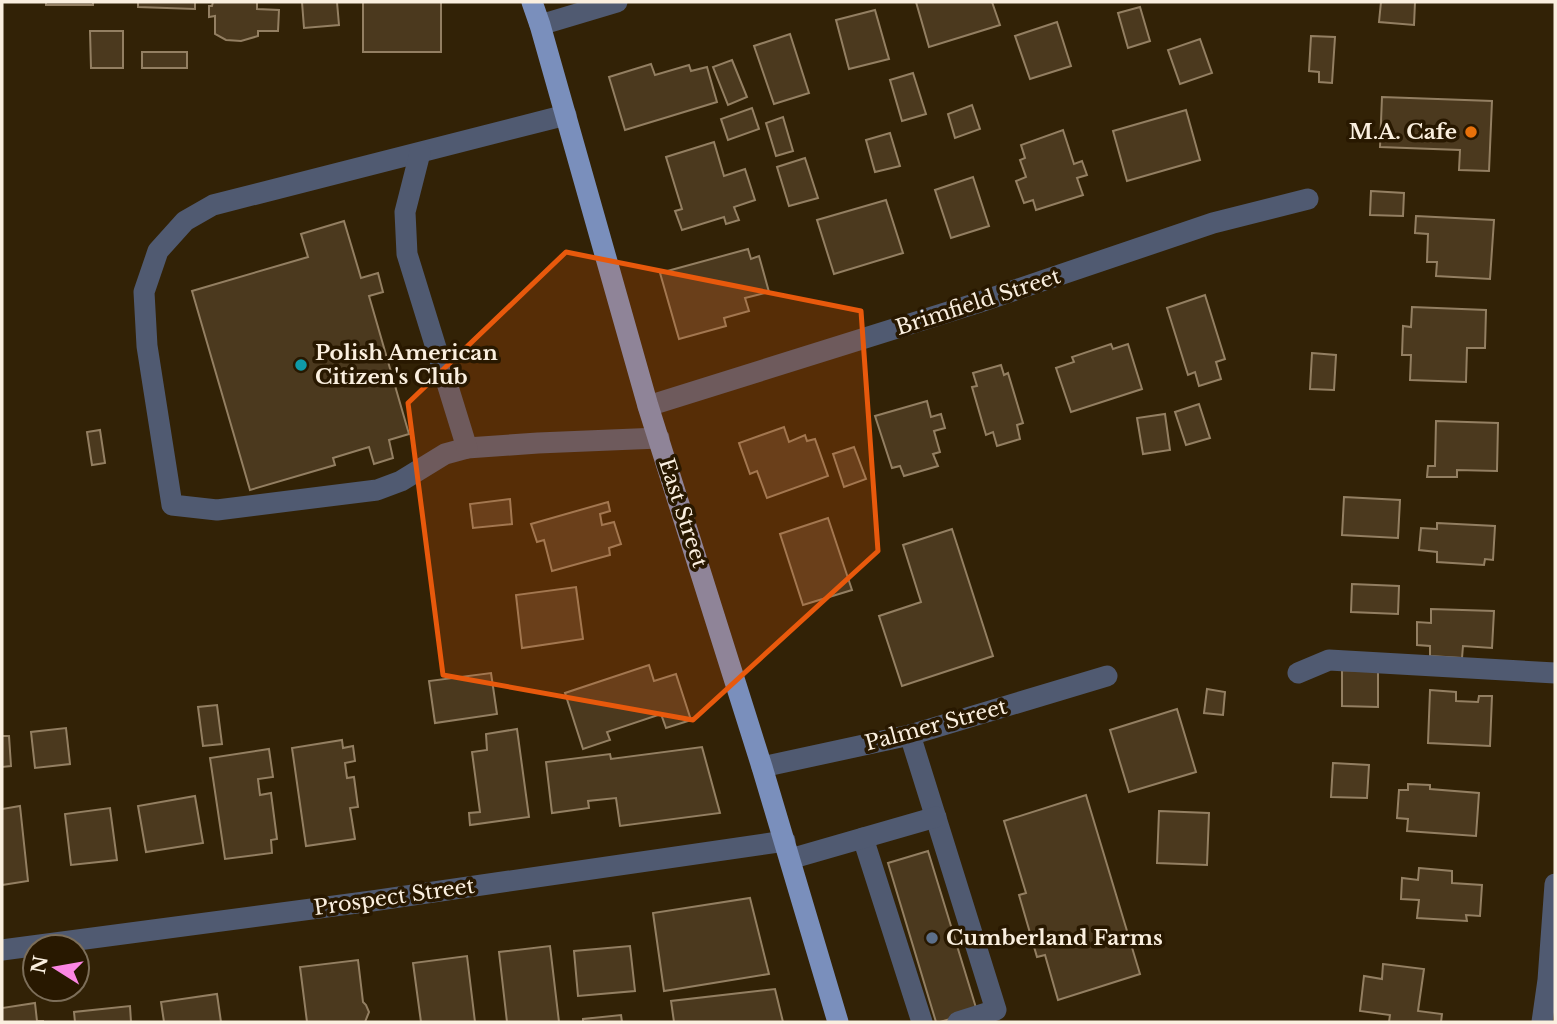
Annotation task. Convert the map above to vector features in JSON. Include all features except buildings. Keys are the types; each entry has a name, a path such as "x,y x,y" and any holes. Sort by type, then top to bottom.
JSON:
{"main road":[{"name":"East Street","path":"532,2 648,406 788,850 838,1022"}],"street":[{"path":"540,25 617,2"},
{"path":"566,115 213,205 185,221 158,251 144,292 147,346 172,505 217,510 377,490 401,481 444,454 467,447 659,438"},
{"path":"420,153 405,212 407,254 467,447"},
{"name":"Brimfield Street","path":"648,406 977,303 1213,223 1308,199"},
{"path":"1298,673 1329,660 1555,673"},
{"name":"Palmer Street","path":"762,767 911,734 1107,676"},
{"path":"911,734 996,1010 958,1022"},
{"name":"Prospect Street","path":"2,950 788,850 863,838 936,817"},
{"path":"863,838 922,1022"},
{"path":"1542,1022 1548,981 1555,884"}],"highlighted area":[{"path":"566,252 861,311 878,551 693,720 443,675 408,403"}],"place":[{"name":"M.A. Cafe","path":"1471,132"},
{"name":"Polish American Citizen's Club","path":"301,365"},
{"name":"Cumberland Farms","path":"932,938"}]}
